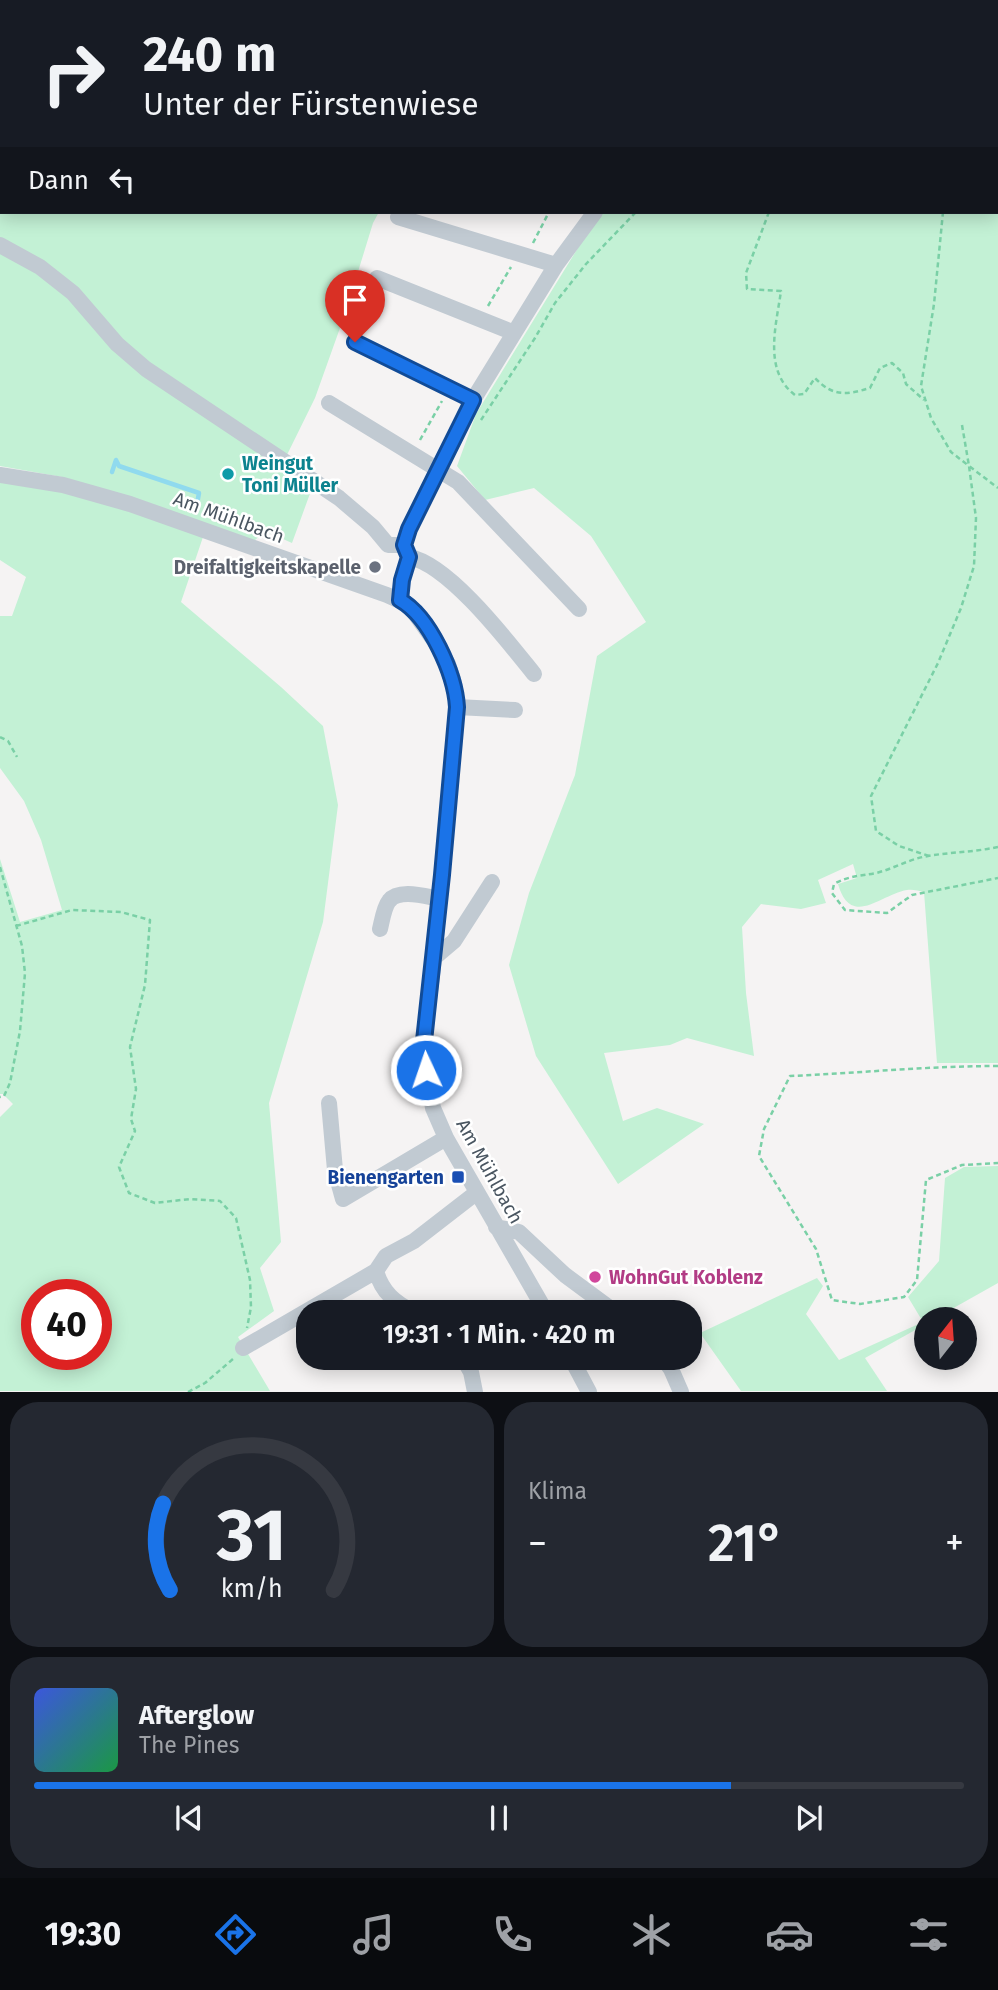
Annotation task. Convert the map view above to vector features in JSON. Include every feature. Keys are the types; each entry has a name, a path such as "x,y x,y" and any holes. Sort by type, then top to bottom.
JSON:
{"street":[{"path":"398,216 555,265"},
{"path":"400,600 406,551 438,470 473,400 512,332 590,216"},
{"path":"0,245 40,267 73,293 117,344 146,369 339,498 373,527 388,545 406,551 465,594 502,633 534,674"},
{"path":"377,278 512,332"},
{"path":"355,342 473,400"},
{"path":"329,403 464,487 579,609"},
{"name":"Am Mühlbach","path":"0,475 63,485 130,504 400,600 417,614 448,664 457,707 423,1050 433,1108 446,1139 540,1300"},
{"path":"457,707 515,710"},
{"path":"434,958 454,941 492,882"},
{"path":"380,929 388,901 392,898 415,895 440,899"},
{"path":"329,1103 335,1170 343,1199 446,1139"},
{"path":"243,1348 376,1271 386,1256 414,1241 477,1193"},
{"path":"496,1227 519,1232 565,1275 599,1300"},
{"path":"376,1271 380,1285 393,1300"},
{"path":"470,1370 475,1391"},
{"path":"578,1370 589,1391"},
{"path":"671,1370 681,1391"}],"path":[{"path":"481,318 548,214"},
{"path":"476,427 555,303 586,264 634,214"},
{"path":"768,214 747,273 747,289 780,291 775,363 783,386 795,395 804,394 815,378 824,388 839,394 858,391 870,388 880,368 892,363 903,373 906,384 926,403"},
{"path":"943,214 934,304 921,386 931,418 951,452 998,488"},
{"path":"412,453 449,388"},
{"path":"929,856 899,846 876,831 871,796 938,663 961,608 974,566 976,518 962,425"},
{"path":"0,737 8,741 17,757"},
{"path":"998,847 929,856 878,872 848,877 834,884 832,893 845,910 887,914 912,895 998,878"},
{"path":"0,867 22,946 24,973 20,1031 10,1083 4,1096 0,1097"},
{"path":"16,926 72,910 121,912 150,920 145,985 130,1047 136,1089 131,1119 135,1130 119,1167 129,1193 155,1203 190,1199 220,1201 236,1218 250,1280 250,1307 243,1348 205,1383 188,1391"},
{"path":"998,1066 937,1066 914,1070 790,1076 764,1129 759,1156 816,1249 832,1300 860,1304 904,1297 917,1280 926,1180 962,1165 998,1163"}],"green space":[{"path":"0,214 378,214 315,398 282,465 312,488 292,543 265,531 254,541 62,477 0,466"},
{"path":"599,214 998,214 998,1063 937,1063 924,892 907,890 868,905 859,907 851,904 838,884 857,878 853,864 818,880 826,903 801,909 761,904 742,927 746,993 754,1056 687,1038 670,1045 604,1053 623,1121 657,1108 704,1124 618,1184 536,1056 509,965 529,893 575,775 597,656 646,622 591,536 534,488 485,500 457,466 476,414"},
{"path":"0,481 103,503 203,537 181,602 323,726 338,805 323,922 269,1103 281,1242 260,1268 274,1311 238,1337 270,1391 0,1391 0,1117 13,1104 0,1094 0,859 20,922 62,910 41,840 24,801 0,768 0,616 12,616 26,577 0,560"},
{"path":"998,1166 998,1283 955,1307 914,1307 908,1297 939,1261 945,1178 964,1167"},
{"path":"817,1278 823,1286 806,1314 839,1360 914,1326 914,1331 865,1358 887,1391 741,1391 702,1332"}],"waterway":[{"path":"112,472 116,460 119,466 199,493 197,504"}],"place":[{"name":"Weingut Toni Müller","path":"228,474"},
{"name":"Dreifaltigkeitskapelle","path":"375,567"},
{"name":"Bienengarten","path":"458,1177"},
{"name":"WohnGut Koblenz","path":"595,1277"}],"route":[{"path":"355,342 473,400 409,529 404,545 409,557 408,565 402,580 400,600 417,614 448,664 457,707 423,1050 426,1070"}]}
